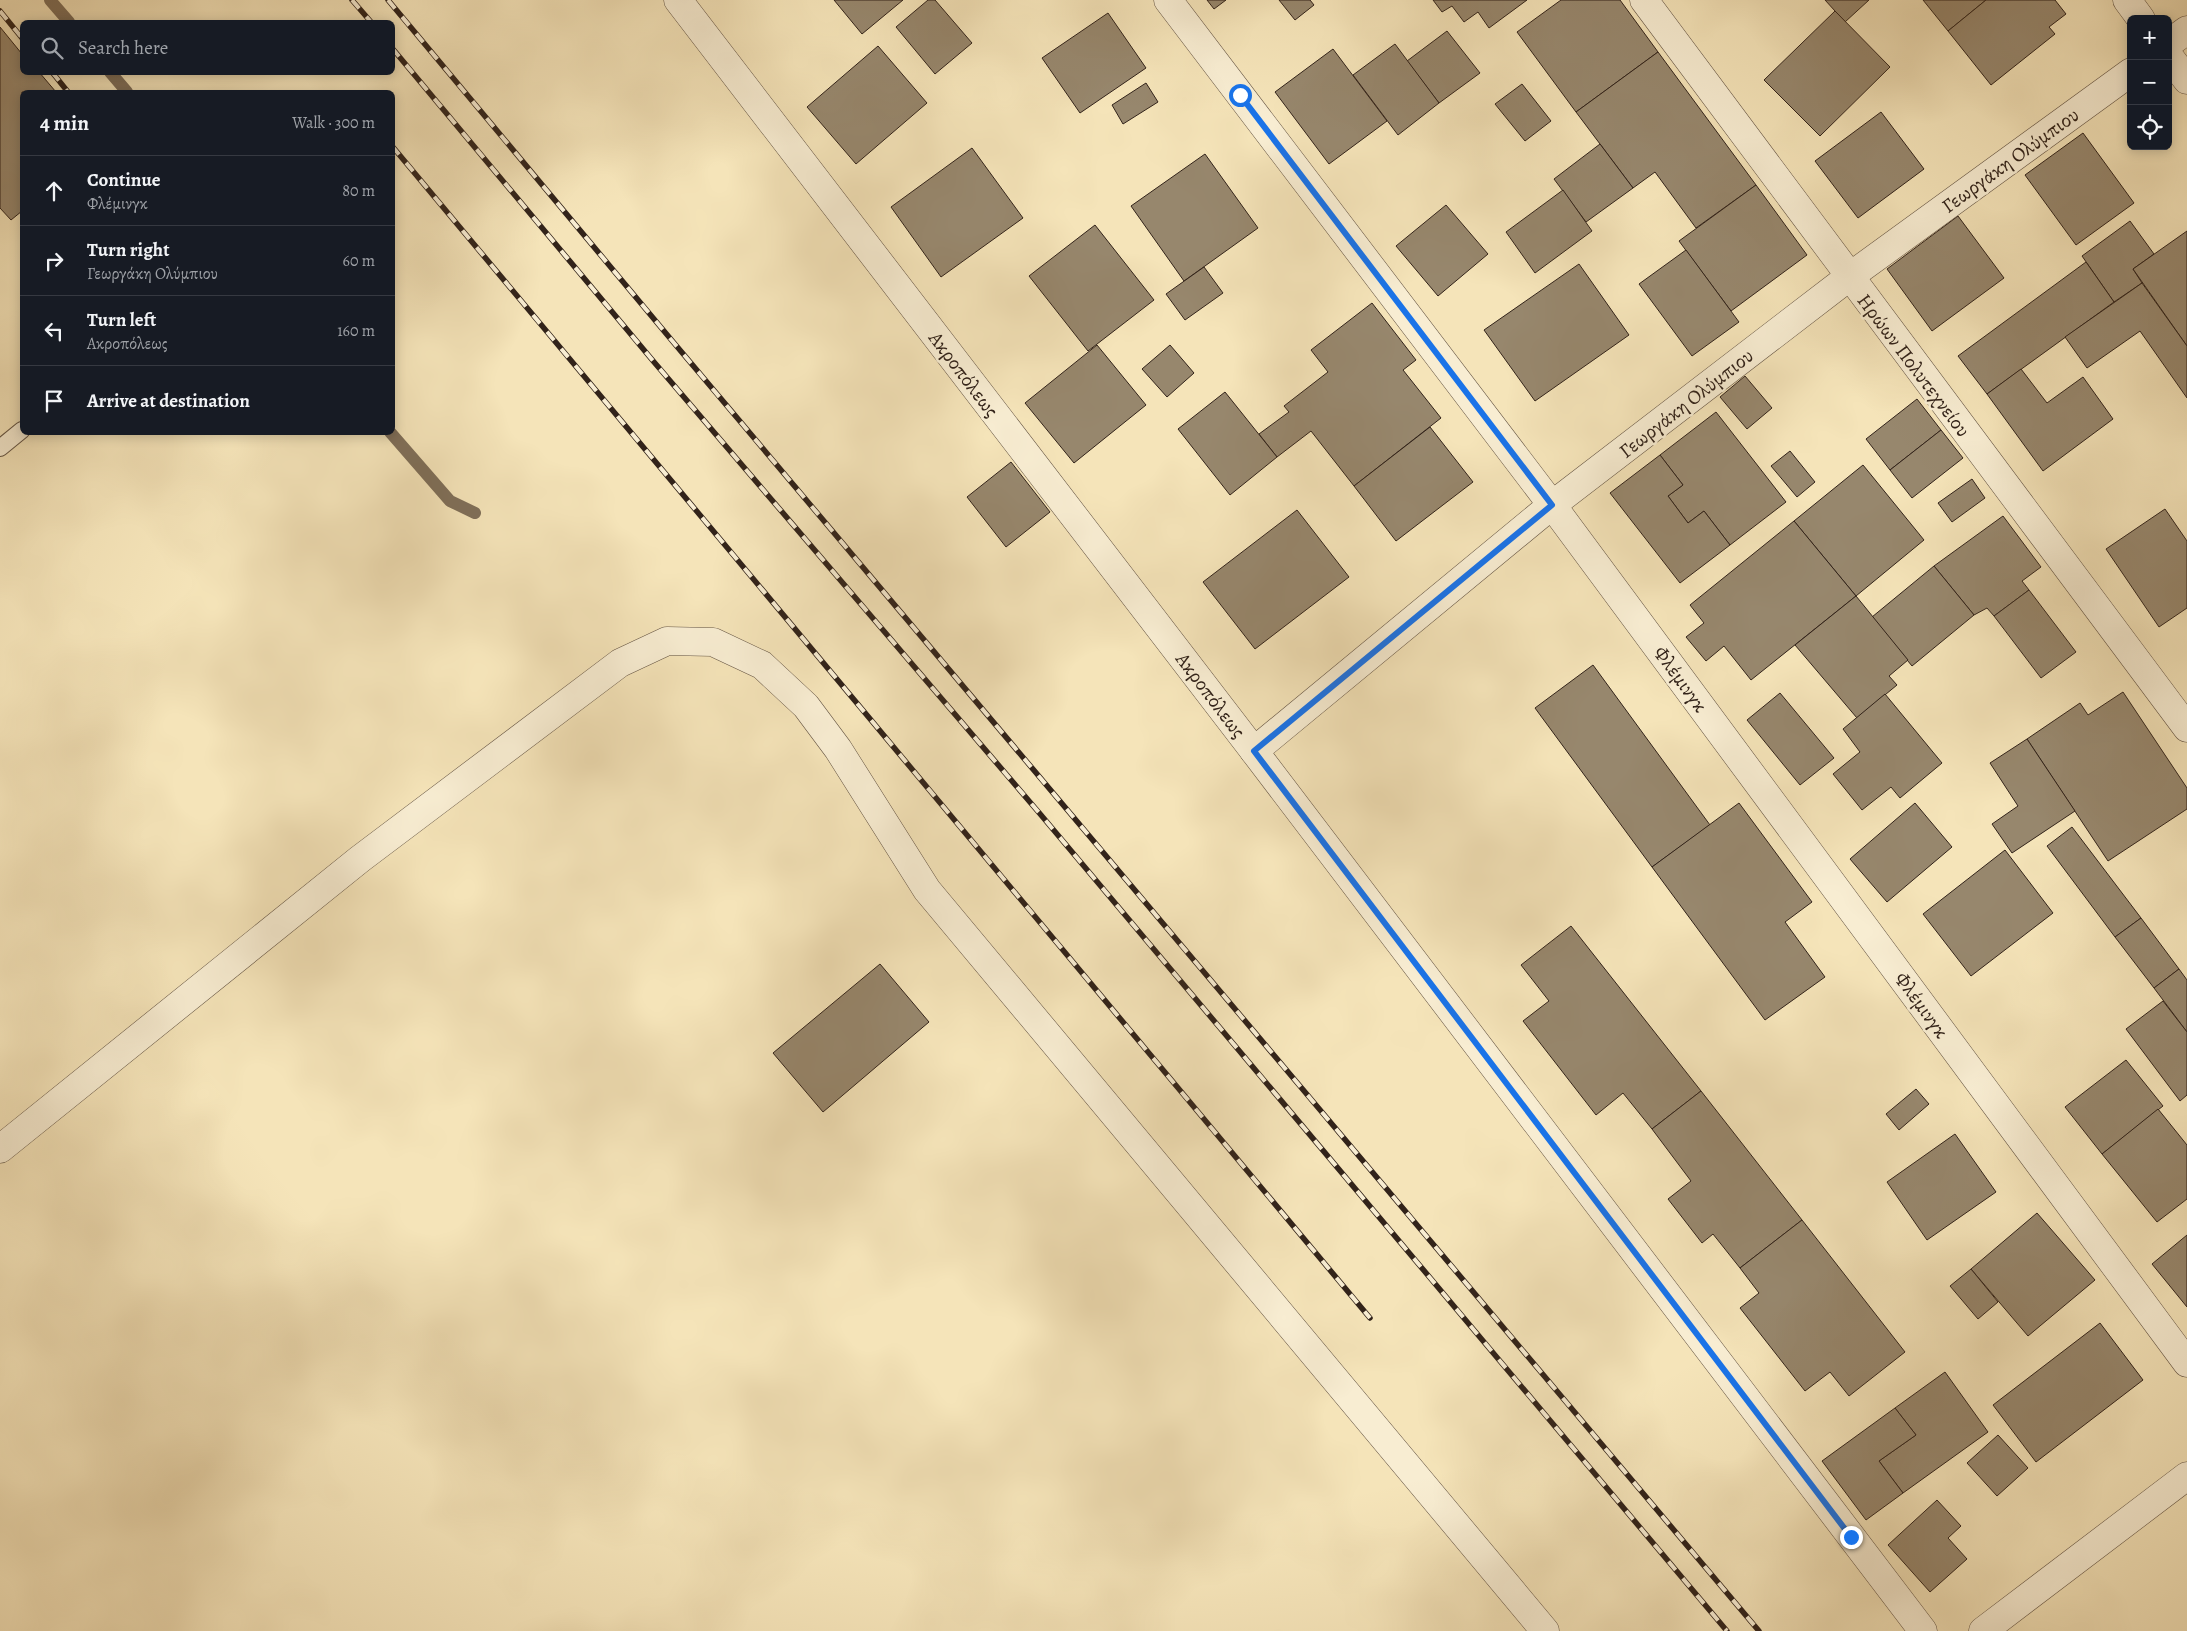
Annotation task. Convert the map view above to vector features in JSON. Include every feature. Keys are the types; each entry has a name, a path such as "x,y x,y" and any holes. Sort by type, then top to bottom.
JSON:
{"street":[{"name":"Ακροπόλεως","path":"678,0 1254,751 1923,1631"},
{"name":"Φλέμινγκ","path":"1168,0 1552,505 2187,1363"},
{"name":"Ηρώων Πολυτεχνείου","path":"1644,0 2187,728"},
{"path":"2127,0 2138,15"},
{"path":"2172,41 2187,30"},
{"path":"2172,60 2187,80"},
{"name":"Γεωργάκη Ολύμπιου","path":"1254,751 1552,505 1849,277 2127,75"},
{"path":"0,1149 360,859 620,663 667,641 713,642 762,665 806,706 838,749 927,890 1545,1631"},
{"path":"1983,1631 2187,1476"}],"lane":[{"path":"0,448 20,432"}],"building":[{"path":"834,0 903,0 862,34"},
{"path":"928,0 935,0 972,43 935,74 896,27"},
{"path":"1207,0 1226,0 1214,9"},
{"path":"1279,0 1310,0 1314,5 1295,20"},
{"path":"1433,0 1527,0 1489,28 1478,12 1464,22 1452,6 1442,12"},
{"path":"1561,0 1620,0 1658,52 1576,112 1517,32"},
{"path":"1825,0 1869,0 1845,22"},
{"path":"1923,0 1986,0 1948,31"},
{"path":"1986,0 2055,0 2066,14 2049,27 2055,34 1991,85 1948,31"},
{"path":"1835,11 1890,67 1820,136 1764,80"},
{"path":"1108,13 1146,68 1080,113 1042,58"},
{"path":"0,27 20,52 20,75 42,75 54,90 20,90 20,213 11,220 0,208"},
{"path":"1447,31 1480,73 1439,103 1407,61"},
{"path":"1395,44 1439,103 1398,135 1353,75"},
{"path":"878,46 927,103 856,164 807,107"},
{"path":"1333,49 1387,121 1329,164 1275,92"},
{"path":"1658,52 1756,185 1696,228 1655,172 1633,188 1576,112"},
{"path":"1146,83 1158,102 1123,124 1112,105"},
{"path":"1522,84 1551,121 1525,141 1495,104"},
{"path":"1881,112 1924,169 1858,218 1815,161"},
{"path":"2083,133 2134,203 2076,245 2025,175"},
{"path":"1600,144 1633,188 1586,222 1554,179"},
{"path":"972,148 1023,218 941,277 891,207"},
{"path":"1205,154 1258,228 1184,281 1131,206"},
{"path":"1756,185 1807,255 1731,311 1679,241"},
{"path":"1563,190 1592,231 1535,273 1506,232"},
{"path":"1446,205 1488,254 1438,296 1396,246"},
{"path":"1958,216 2004,278 1932,331 1887,269"},
{"path":"2130,221 2154,254 2133,269 2142,283 2114,302 2082,256"},
{"path":"1095,225 1154,300 1088,351 1029,276"},
{"path":"2187,231 2187,346 2133,269"},
{"path":"1686,250 1739,322 1692,356 1639,284"},
{"path":"2086,262 2114,302 1987,394 1958,356"},
{"path":"1579,264 1629,335 1535,401 1484,330"},
{"path":"1204,267 1223,293 1185,320 1166,294"},
{"path":"2142,283 2187,346 2187,398 2140,331 2087,368 2065,337"},
{"path":"1372,303 1416,360 1403,370 1441,418 1354,486 1311,431 1277,457 1259,434 1289,412 1284,406 1328,372 1311,350"},
{"path":"1097,345 1146,405 1074,463 1025,403"},
{"path":"1170,345 1194,373 1167,397 1142,369"},
{"path":"2021,369 2047,403 2083,377 2113,419 2043,471 1987,394"},
{"path":"1745,376 1772,408 1747,429 1720,397"},
{"path":"1225,392 1277,457 1230,495 1178,429"},
{"path":"1917,399 1941,430 1890,470 1866,439"},
{"path":"1716,412 1786,502 1730,545 1704,511 1688,523 1668,496 1683,485 1660,455"},
{"path":"1430,427 1473,482 1396,541 1354,486"},
{"path":"1941,430 1963,458 1912,498 1890,470"},
{"path":"1790,451 1815,482 1797,497 1771,466"},
{"path":"1660,455 1683,485 1668,496 1688,523 1704,511 1730,545 1680,583 1610,493"},
{"path":"1011,462 1050,512 1006,547 967,497"},
{"path":"1863,465 1924,540 1856,596 1794,521"},
{"path":"1972,479 1985,498 1952,522 1938,503"},
{"path":"2165,509 2187,541 2187,608 2159,627 2106,549"},
{"path":"1297,510 1349,577 1255,649 1203,582"},
{"path":"2003,516 2041,567 2022,581 2029,590 1994,616 1987,608 1974,615 1934,566"},
{"path":"1794,521 1856,596 1751,680 1724,646 1706,661 1686,637 1704,623 1690,605"},
{"path":"1934,566 1974,615 1912,666 1872,617"},
{"path":"2029,590 2076,652 2041,678 1994,616"},
{"path":"1856,596 1908,660 1889,676 1897,685 1857,718 1795,645"},
{"path":"1593,665 1710,825 1652,867 1535,708"},
{"path":"2123,692 2187,788 2187,809 2108,861 2027,739 2080,703 2088,715"},
{"path":"1780,693 1834,758 1800,785 1747,720"},
{"path":"1885,694 1942,763 1900,798 1891,787 1862,810 1833,774 1860,752 1843,729"},
{"path":"2027,739 2075,811 2012,853 1992,824 2018,806 1990,763"},
{"path":"1739,803 1812,902 1785,922 1825,977 1765,1020 1652,867"},
{"path":"1915,803 1952,847 1887,902 1850,859"},
{"path":"2072,827 2141,918 2115,937 2047,846"},
{"path":"2005,850 2053,913 1971,976 1923,914"},
{"path":"2141,918 2179,969 2154,988 2115,937"},
{"path":"1571,926 1701,1091 1652,1129 1623,1093 1596,1115 1523,1021 1549,1001 1521,965"},
{"path":"880,964 929,1022 823,1112 773,1053"},
{"path":"2179,969 2187,980 2187,1032 2154,988"},
{"path":"2163,1001 2187,1032 2187,1095 2180,1101 2126,1029"},
{"path":"2126,1060 2163,1106 2102,1154 2065,1107"},
{"path":"1916,1089 1929,1104 1899,1130 1886,1114"},
{"path":"1701,1091 1802,1220 1740,1268 1713,1234 1702,1243 1668,1199 1691,1181 1652,1129"},
{"path":"2158,1109 2187,1145 2187,1199 2157,1222 2102,1154"},
{"path":"1955,1134 1996,1192 1927,1240 1887,1182"},
{"path":"2037,1213 2095,1280 2028,1336 1971,1269"},
{"path":"1802,1220 1905,1352 1849,1396 1830,1372 1805,1391 1740,1308 1759,1293 1740,1268"},
{"path":"2187,1235 2187,1307 2152,1264"},
{"path":"1971,1269 1998,1302 1978,1319 1950,1286"},
{"path":"2100,1323 2143,1380 2036,1462 1993,1405"},
{"path":"1945,1372 1988,1432 1903,1493 1879,1461 1916,1435 1895,1408"},
{"path":"1895,1408 1916,1435 1879,1461 1903,1493 1866,1520 1822,1461"},
{"path":"1998,1435 2028,1468 1997,1496 1967,1463"},
{"path":"1937,1500 1961,1526 1948,1538 1967,1559 1930,1592 1888,1545"}],"waterway":[{"path":"50,0 67,20"},
{"path":"113,75 125,90"},
{"path":"393,435 450,501 475,513"}],"railway":[{"path":"352,0 369,20"},
{"path":"388,0 674,343 1759,1631"},
{"path":"0,11 20,36"},
{"path":"395,52 654,362 1041,815 1727,1631"},
{"path":"54,75 66,90"},
{"path":"395,150 1370,1318"}],"route":[{"path":"1240,95 1552,505 1254,751 1851,1537"}]}
